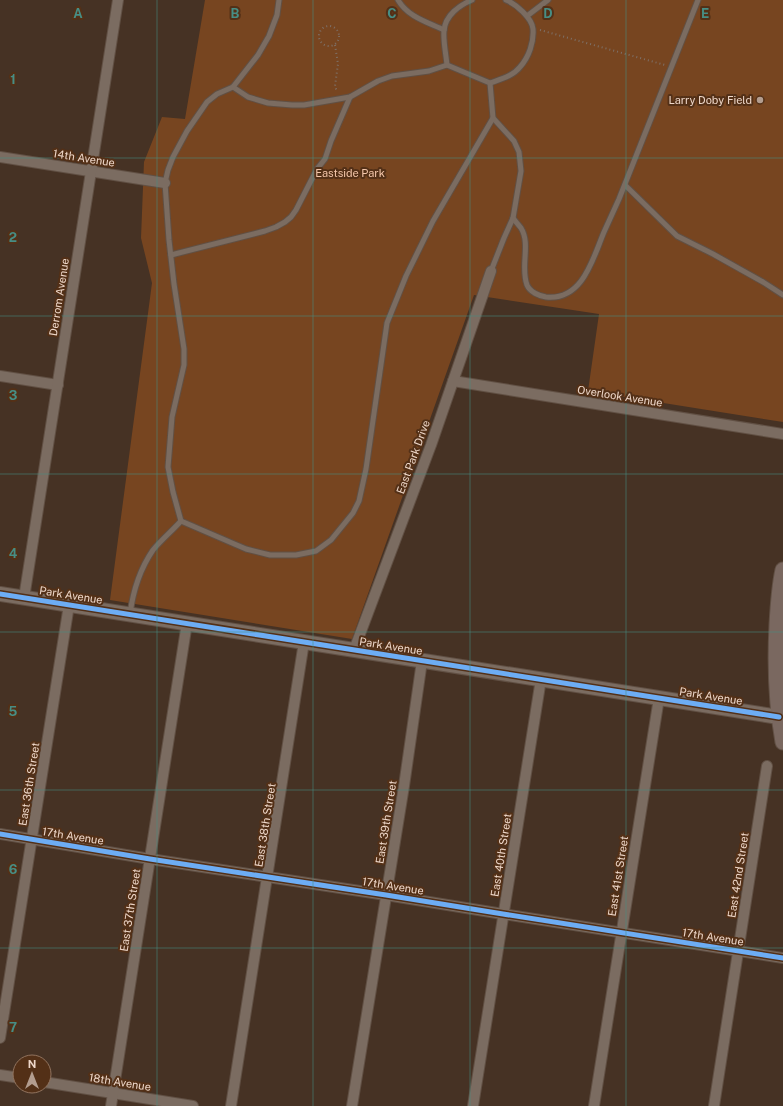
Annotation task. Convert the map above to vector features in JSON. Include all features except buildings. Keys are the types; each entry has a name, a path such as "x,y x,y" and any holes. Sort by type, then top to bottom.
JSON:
{"main road":[{"path":"783,570 780,581 776,652 779,717 783,742"}],"street":[{"name":"Derrom Avenue","path":"24,598 118,0"},
{"name":"14th Avenue","path":"0,157 165,183"},
{"name":"East Park Drive","path":"354,650 431,445 491,271"},
{"path":"0,376 58,385"},
{"name":"Overlook Avenue","path":"453,381 783,434"},
{"name":"Park Avenue","path":"0,594 779,717"},
{"name":"East 36th Street","path":"0,1038 69,605"},
{"name":"East 37th Street","path":"111,1106 187,623"},
{"name":"East 38th Street","path":"231,1106 304,642"},
{"name":"East 39th Street","path":"352,1106 404,786 422,661"},
{"name":"East 40th Street","path":"473,1106 541,679"},
{"name":"East 41st Street","path":"594,1106 659,698"},
{"name":"East 42nd Street","path":"714,1106 768,766"},
{"name":"17th Avenue","path":"0,834 150,859 783,958"},
{"path":"0,1075 12,1077"},
{"name":"18th Avenue","path":"52,1083 193,1106"}],"lane":[{"path":"181,522 168,467 172,417 184,365 184,349 174,284 165,183 173,157 187,131 207,102 217,94 233,87 258,55 269,36 277,15 279,0"},
{"path":"398,0 401,6 413,16 444,30"},
{"path":"447,65 444,30 453,12 459,6 472,0"},
{"path":"233,87 248,97 268,103 304,105 350,97 378,81 392,76 429,71 447,65 490,83 506,78 520,67 528,54 532,41 533,28 527,16 519,8 506,0"},
{"path":"527,16 548,0"},
{"path":"513,218 521,228 525,240 525,272 528,288 536,294 549,297 560,296 573,290 582,281 589,270 619,199 698,0"},
{"path":"181,522 246,548 270,555 296,555 316,551 331,540 353,513 358,501 366,469 387,323 406,276 430,228 493,118 490,83"},
{"path":"171,255 265,231 286,222 296,210 317,169 325,159 350,97"},
{"path":"491,271 513,218 521,171 519,152 514,141 493,118"},
{"path":"625,184 677,236 720,257 763,282 783,296"},
{"path":"130,614 133,594 145,563 154,549 181,522"}],"path":[{"path":"335,45 325,46 320,42 318,35 323,27 334,27 338,32 339,39 335,45 338,56 335,86 337,100"},
{"path":"533,28 663,65"}],"green space":[{"name":"Eastside Park","path":"205,0 783,0 783,422 588,391 599,314 474,295 352,639 110,600 152,283 141,238 144,162 162,117 185,119"}],"cycle path":[{"path":"0,594 779,717"},
{"path":"0,834 150,859 783,958"}],"place":[{"name":"Larry Doby Field","path":"760,100"}]}
